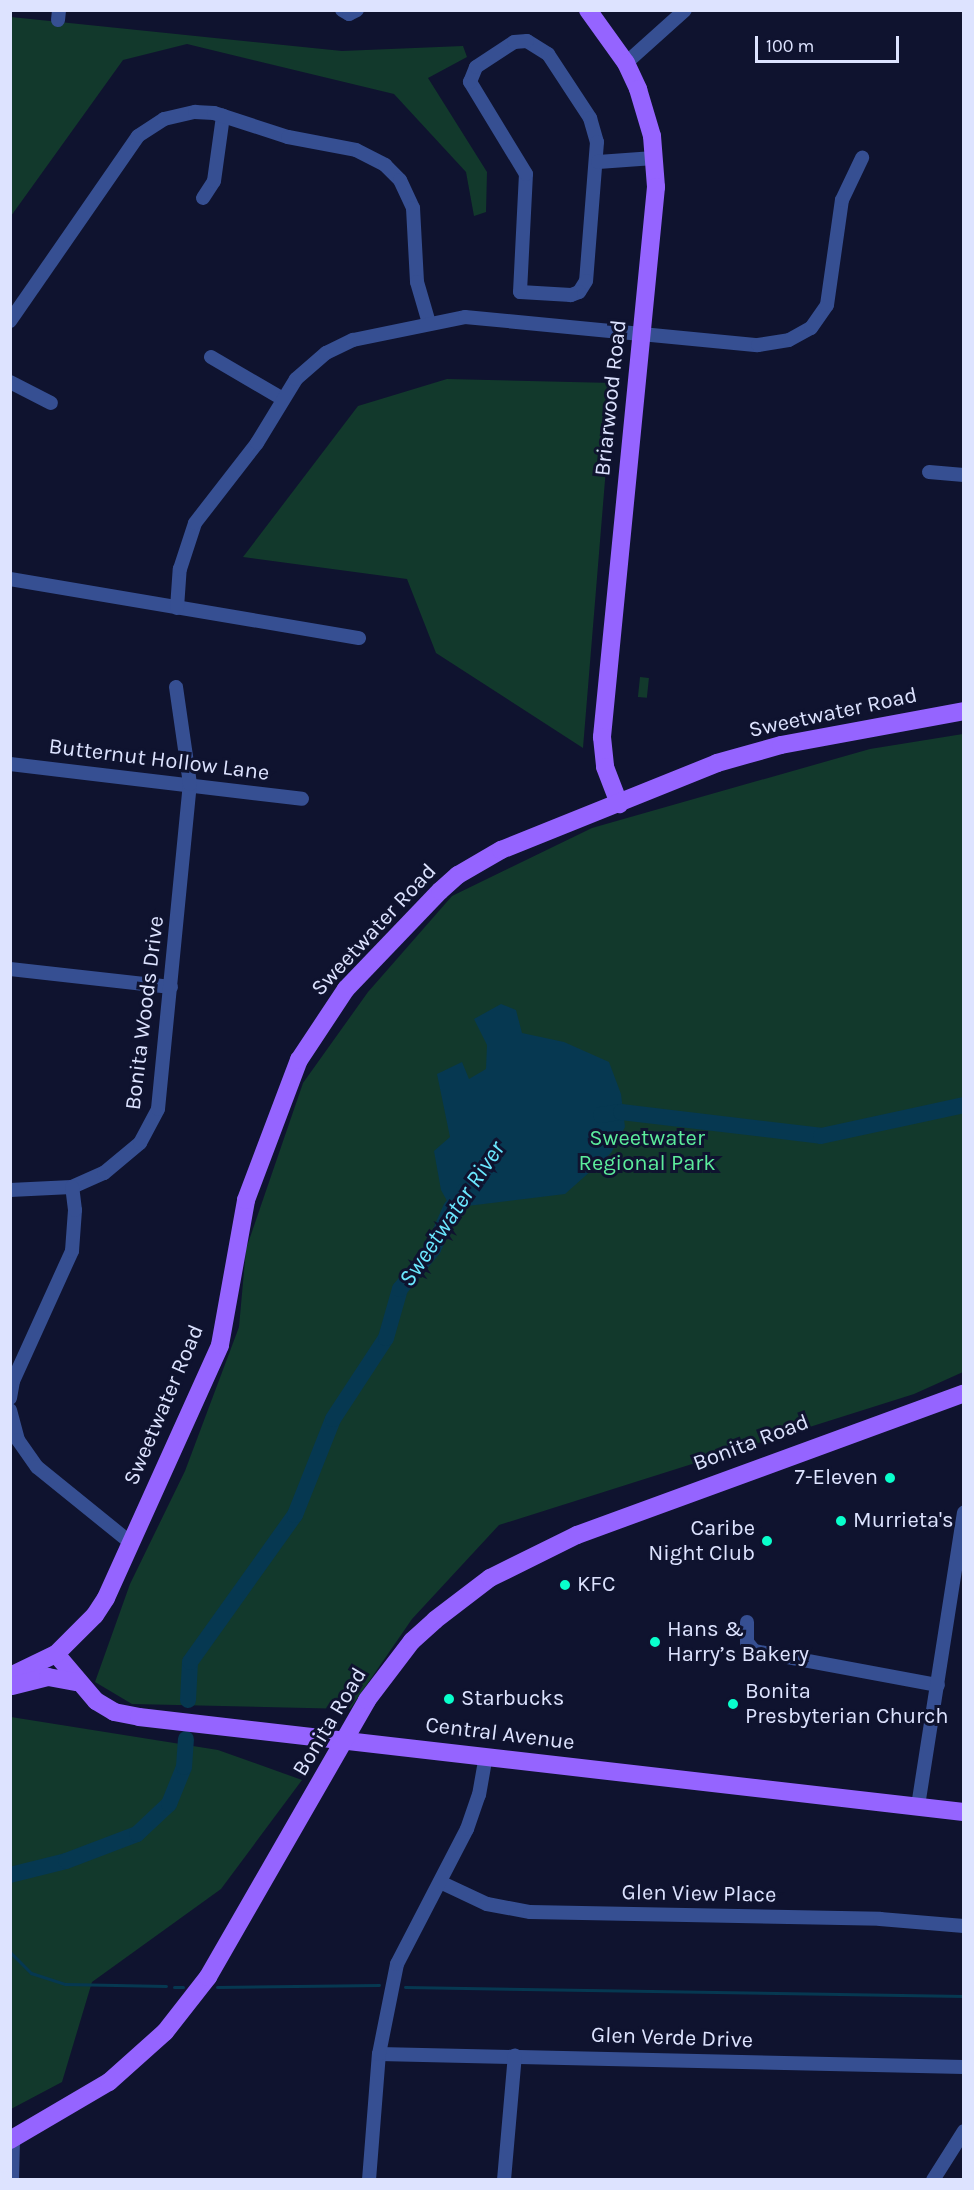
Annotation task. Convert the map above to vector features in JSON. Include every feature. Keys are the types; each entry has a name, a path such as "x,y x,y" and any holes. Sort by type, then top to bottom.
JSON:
{"main road":[{"name":"Briarwood Road","path":"588,10 626,63 642,101 654,158 656,187 602,737 605,767 619,804"},
{"name":"Sweetwater Road","path":"10,1676 56,1654 95,1615 131,1543 220,1346 246,1200 267,1135 315,1032 346,989 458,875 501,850 717,763 781,745 960,708"},
{"name":"Bonita Road","path":"12,2140 109,2082 165,2032 208,1977 367,1700 412,1641 450,1609 517,1563 577,1535 963,1393"},
{"name":"Central Avenue","path":"56,1654 77,1682 96,1701 114,1712 202,1725 346,1739 963,1812"},
{"path":"10,1687 48,1677 77,1682"}],"street":[{"path":"342,10 357,10"},
{"path":"626,63 685,10"},
{"path":"527,41 541,47 590,118 597,142 598,162 585,286 571,296 523,294 519,288 526,174 473,91 470,82 476,67 514,42 527,41"},
{"path":"10,321 145,130 182,114 223,116 288,137 356,150 393,173 405,189 416,217 417,282 429,323"},
{"path":"203,198 214,182 223,116"},
{"path":"598,162 654,158"},
{"path":"177,608 180,569 195,523 257,442 283,399 306,368 326,353 353,340 429,323 480,316 758,345 789,340 804,333 827,305 842,200 862,158"},
{"path":"211,357 283,399"},
{"path":"10,382 51,403"},
{"path":"929,472 963,475"},
{"path":"10,579 359,638"},
{"name":"Bonita Woods Drive","path":"72,1187 117,1165 133,1151 151,1126 158,1108 189,784 176,687"},
{"name":"Butternut Hollow Lane","path":"10,764 302,799"},
{"path":"10,969 171,987"},
{"path":"10,1190 72,1187 75,1210 72,1251 13,1381 10,1398"},
{"path":"11,1416 18,1440 37,1467 131,1543"},
{"path":"918,1806 938,1685 958,1598 963,1513"},
{"path":"747,1622 747,1642 754,1651 938,1685"},
{"path":"369,2180 379,2054 397,1964 470,1821 486,1757"},
{"name":"Glen View Place","path":"440,1882 487,1904 530,1912 889,1920 963,1926"},
{"name":"Glen Verde Drive","path":"379,2054 515,2055 963,2067"},
{"path":"504,2180 515,2055"},
{"path":"933,2180 963,2131"},
{"path":"12,2140 12,2180"}],"green space":[{"path":"11,17 342,51 463,46 467,57 428,78 487,172 486,212 474,216 466,172 394,94 187,44 123,60 11,216"},
{"path":"447,379 613,383 583,748 436,653 407,579 243,557 358,406"},
{"path":"640,677 649,678 647,698 638,697"},
{"name":"Sweetwater Regional Park","path":"963,734 963,1372 914,1394 499,1525 412,1619 350,1709 132,1704 95,1682 130,1584 185,1471 239,1327 246,1249 303,1083 368,992 452,896 592,828 870,749"},
{"path":"11,1717 218,1750 302,1780 221,1889 92,1982 62,2082 11,2109"}],"water":[{"path":"501,1004 516,1010 522,1033 564,1042 609,1062 621,1094 625,1127 611,1153 565,1194 451,1208 441,1190 434,1151 450,1137 437,1074 462,1062 469,1079 486,1069 487,1045 474,1019"}],"waterway":[{"name":"Sweetwater River","path":"601,1115 621,1112 821,1136 964,1105"},
{"name":"Sweetwater River","path":"188,1700 190,1662 295,1515 333,1419 386,1338 400,1289 433,1249 451,1208 463,1192"},
{"name":"Sweetwater River","path":"10,1875 66,1861 137,1834 169,1804 184,1767 186,1739"},
{"path":"10,1952 31,1973 65,1984 166,1986"},
{"path":"217,1987 379,1985"},
{"path":"174,1987 183,1987"},
{"path":"405,1987 964,1996"}],"place":[{"name":"7-Eleven","path":"890,1478"},
{"name":"Murrieta's","path":"841,1521"},
{"name":"Caribe Night Club","path":"767,1541"},
{"name":"KFC","path":"565,1585"},
{"name":"Hans & Harry’s Bakery","path":"655,1642"},
{"name":"Starbucks","path":"449,1699"},
{"name":"Bonita Presbyterian Church","path":"733,1704"}]}
